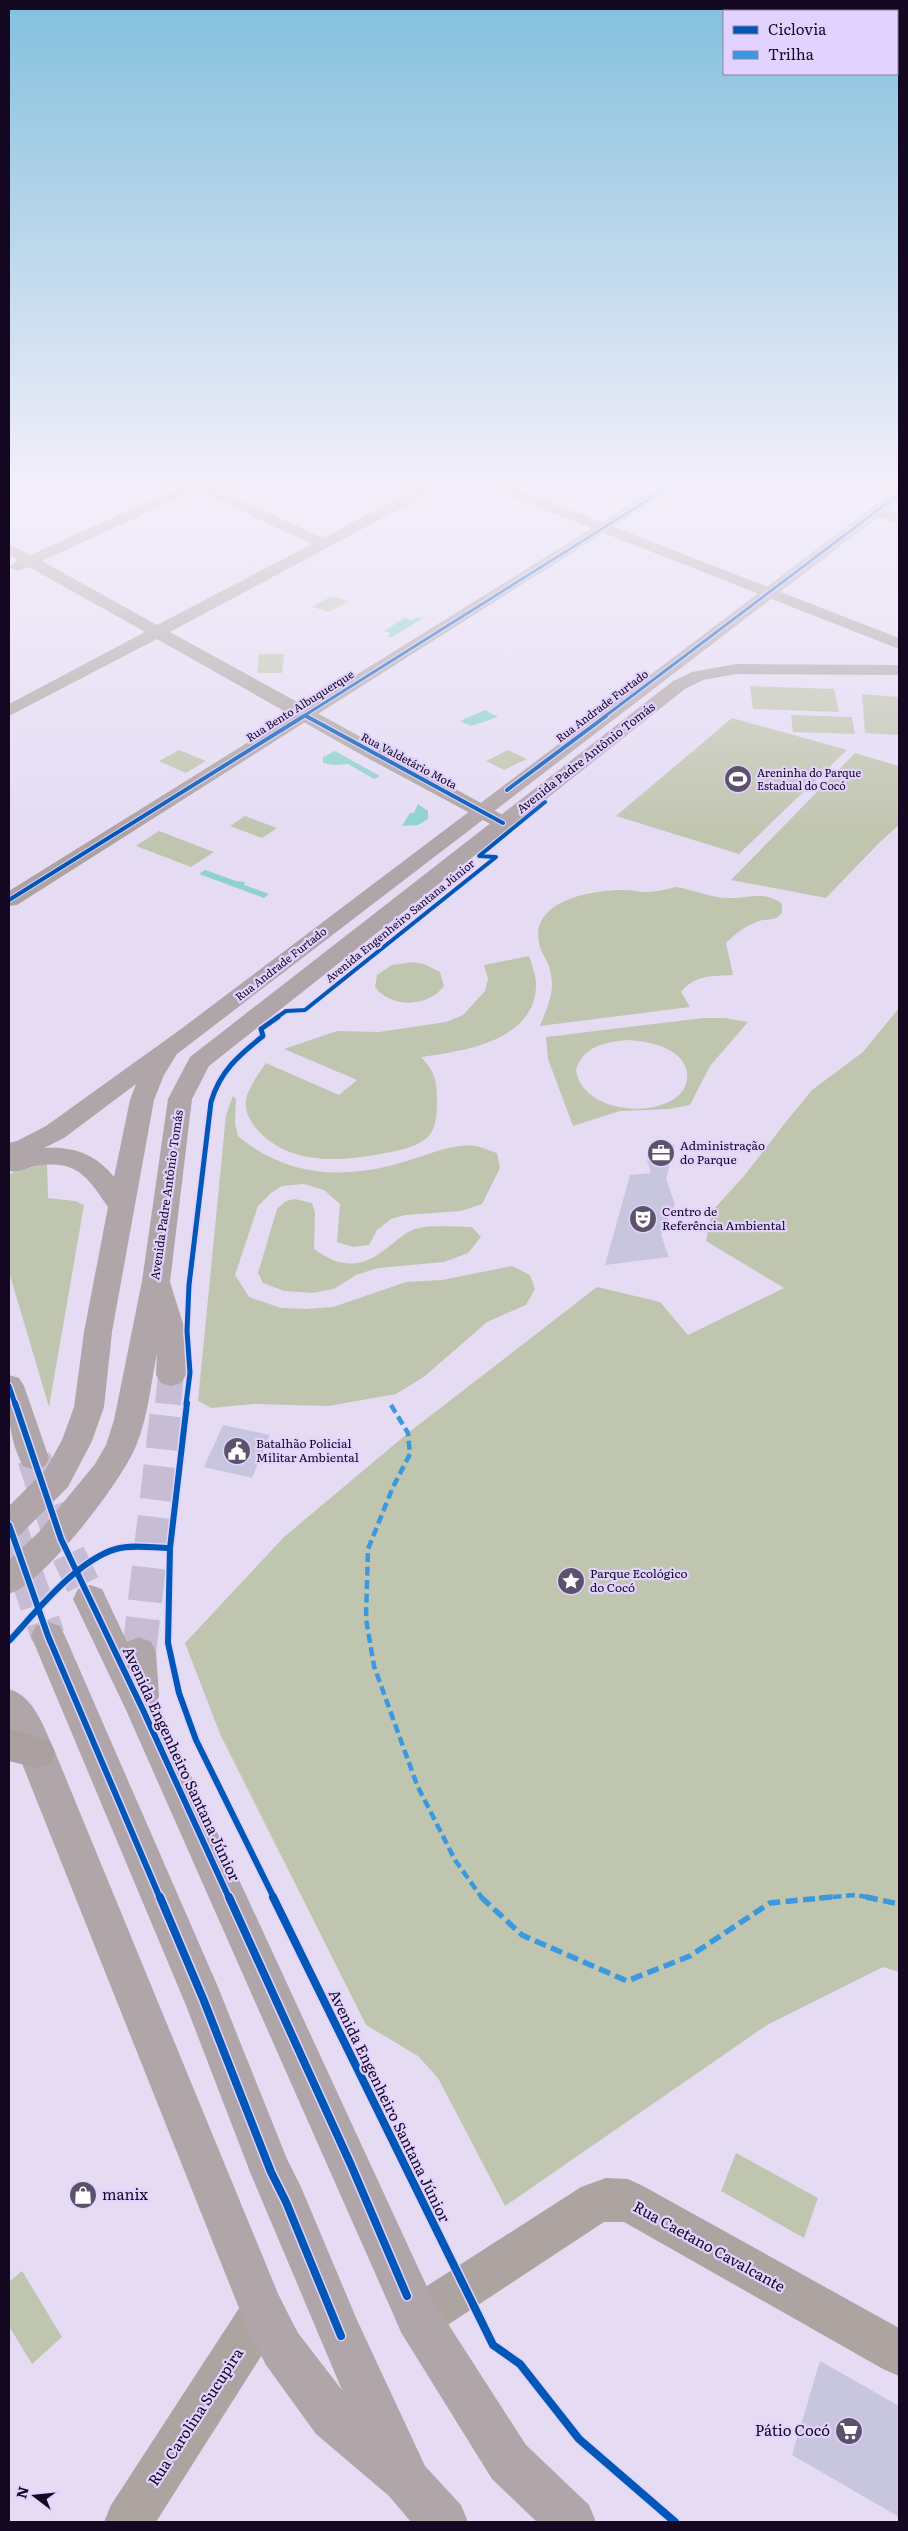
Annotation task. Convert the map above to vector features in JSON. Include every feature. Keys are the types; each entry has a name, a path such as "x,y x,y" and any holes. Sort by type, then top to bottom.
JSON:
{"main road":[{"name":"Rua Andrade Furtado","path":"189,1034 760,599"},
{"path":"686,655 696,660 710,662 767,660 891,661"},
{"path":"767,660 807,668"},
{"path":"832,669 891,661"},
{"name":"Avenida Padre Antônio Tomás","path":"9,1580 50,1541 106,1473 121,1446 129,1420 156,1281 180,1099 199,1062 679,685 698,676 721,670 807,668 899,670"},
{"path":"9,1151 24,1148 55,1132 189,1034"},
{"path":"9,1526 57,1478 77,1442 88,1407 98,1332 142,1100 152,1075 164,1056 189,1034"},
{"path":"9,1166 40,1156 64,1157 81,1161 92,1168 121,1205"},
{"path":"156,1281 170,1330 171,1375"},
{"path":"9,1386 34,1458"},
{"name":"Avenida Engenheiro Santana Júnior","path":"90,1599 143,1710 418,2318 509,2462 572,2522"},
{"path":"48,1636 204,2001 271,2172 408,2483"},
{"path":"140,1652 143,1710"},
{"path":"9,1704 18,1713 23,1749 263,2312 282,2348 333,2417 408,2483 444,2522"}],"street":[{"name":"Rua Valdetário Mota","path":"98,599 503,823"},
{"path":"9,711 218,599"},
{"name":"Rua Bento Albuquerque","path":"9,900 488,599"},
{"path":"787,599 899,644"},
{"name":"Rua Caetano Cavalcante","path":"418,2318 596,2202 613,2200 628,2202 899,2353"},
{"name":"Rua Carolina Sucupira","path":"128,2522 263,2312"}],"shaded area":[{"path":"326,599 349,601 329,612 312,607"},
{"path":"418,617 422,619 392,637 388,636 391,633 384,631 404,618 412,620"},
{"path":"259,654 284,654 282,673 257,673"},
{"path":"750,686 834,689 839,712 753,709"},
{"path":"862,694 899,697 899,735 865,733"},
{"path":"485,710 498,717 471,726 460,721"},
{"path":"791,715 852,717 855,734 793,732"},
{"name":"Areninha do Parque Estadual do Cocó","path":"732,718 847,750 739,854 616,816"},
{"path":"179,750 206,761 186,773 159,761"},
{"path":"508,750 527,759 504,770 486,761"},
{"path":"335,751 380,776 374,779 348,764 333,765 323,763 323,757"},
{"path":"855,753 899,766 899,825 826,898 731,880"},
{"path":"418,804 428,811 428,819 418,825 402,826 410,813 414,813"},
{"path":"245,816 277,828 262,838 230,826"},
{"path":"159,831 214,852 191,867 136,846"},
{"path":"205,870 236,881 245,882 244,885 269,894 264,898 199,874"},
{"path":"676,887 724,898 768,897 781,903 782,911 776,918 759,921 745,928 726,943 733,975 698,979 686,986 681,992 690,1007 540,1026 552,988 551,973 539,943 539,928 544,917 554,907 566,900 581,895 626,890 650,892"},
{"path":"529,956 536,982 533,1002 525,1018 512,1030 495,1039 457,1051 421,1057 434,1077 437,1106 431,1133 420,1143 400,1150 369,1156 334,1159 316,1158 299,1155 283,1149 269,1140 252,1122 247,1111 247,1095 266,1063 339,1095 357,1080 284,1049 337,1031 379,1032 446,1022 463,1015 485,991 488,979 484,965"},
{"path":"413,962 424,964 440,972 444,986 437,993 429,998 410,1003 390,999 375,987 377,975 392,965"},
{"name":"Parque Ecológico do Cocó","path":"899,1008 899,1972 883,1967 767,2025 505,2206 438,2078 418,2056 366,2025 220,1734 185,1643 284,1537 408,1433 597,1287 660,1302 688,1335 784,1288 706,1241 712,1211 744,1176 812,1090 863,1052"},
{"path":"703,1018 725,1018 748,1022 710,1066 690,1105 669,1109 620,1111 573,1126 548,1059 546,1037","holes":["635,1041 663,1047 671,1051 684,1063 687,1072 686,1085 678,1096 666,1103 635,1109 619,1107 604,1102 591,1095 581,1084 576,1070 579,1062 590,1050 611,1042"]},
{"path":"233,1096 236,1099 235,1123 238,1136 256,1149 295,1167 315,1171 357,1172 409,1160 447,1148 466,1146 478,1147 497,1153 500,1168 482,1204 461,1211 405,1215 391,1219 377,1230 369,1245 353,1247 337,1242 340,1204 324,1190 304,1184 282,1186 271,1193 258,1206 235,1275 249,1297 281,1308 333,1307 406,1282 442,1280 512,1266 530,1275 535,1289 526,1305 487,1322 425,1376 396,1394 328,1406 254,1404 211,1408 198,1401 226,1115"},
{"path":"47,1164 48,1198 75,1201 84,1205 49,1407 9,1272 9,1175 15,1171"},
{"path":"295,1199 312,1203 315,1213 314,1249 331,1259 348,1264 365,1261 374,1257 404,1234 419,1228 439,1226 472,1227 481,1237 468,1253 444,1262 378,1268 356,1275 334,1289 312,1293 284,1291 263,1283 258,1273 277,1209 286,1201"},
{"path":"736,2153 818,2198 804,2238 721,2191"},
{"path":"22,2271 62,2337 32,2364 9,2326 9,2282"}],"building":[{"name":"Centro de Referência Ambiental","path":"652,1141 675,1145 666,1179 675,1204 661,1235 669,1257 605,1265 630,1175 651,1173 647,1160"},
{"name":"Batalhão Policial Militar Ambiental","path":"223,1425 270,1435 252,1478 204,1467"},
{"name":"Pátio Cocó","path":"820,2361 899,2406 899,2517 792,2455"}],"tunnel":[{"path":"168,1404 171,1375"},
{"path":"139,1652 168,1403"},
{"path":"34,1458 61,1539 90,1599"},
{"path":"9,1525 48,1636"}],"marked path":[{"path":"391,1405 408,1433 410,1454 393,1487 368,1549 366,1619 374,1666 417,1785 455,1860 484,1901 522,1935 627,1981 690,1956 770,1903 856,1895 899,1904"}],"cycle path":[{"path":"9,900 489,599"},
{"path":"507,790 760,599"},
{"path":"305,715 503,823"},
{"path":"545,802 479,856 496,857 305,1010 286,1011 261,1029 263,1036 235,1060 218,1081 211,1102 206,1128 189,1285 187,1331 190,1373 170,1548 167,1614 168,1643 179,1693 196,1740 493,2345 520,2364 579,2439 675,2522"},
{"path":"9,1386 61,1539 143,1710 351,2165 407,2296"},
{"path":"9,1525 48,1636 204,2001 271,2172 286,2202 341,2336"},
{"path":"9,1641 75,1574 104,1554 116,1549 129,1547 170,1548"}],"place":[{"name":"Areninha do Parque Estadual do Cocó","path":"738,779"},
{"name":"Administração do Parque","path":"661,1153"},
{"name":"Centro de Referência Ambiental","path":"643,1219"},
{"name":"Batalhão Policial Militar Ambiental","path":"237,1451"},
{"name":"Parque Ecológico do Cocó","path":"571,1581"},
{"name":"manix","path":"83,2195"},
{"name":"Pátio Cocó","path":"849,2431"}]}
